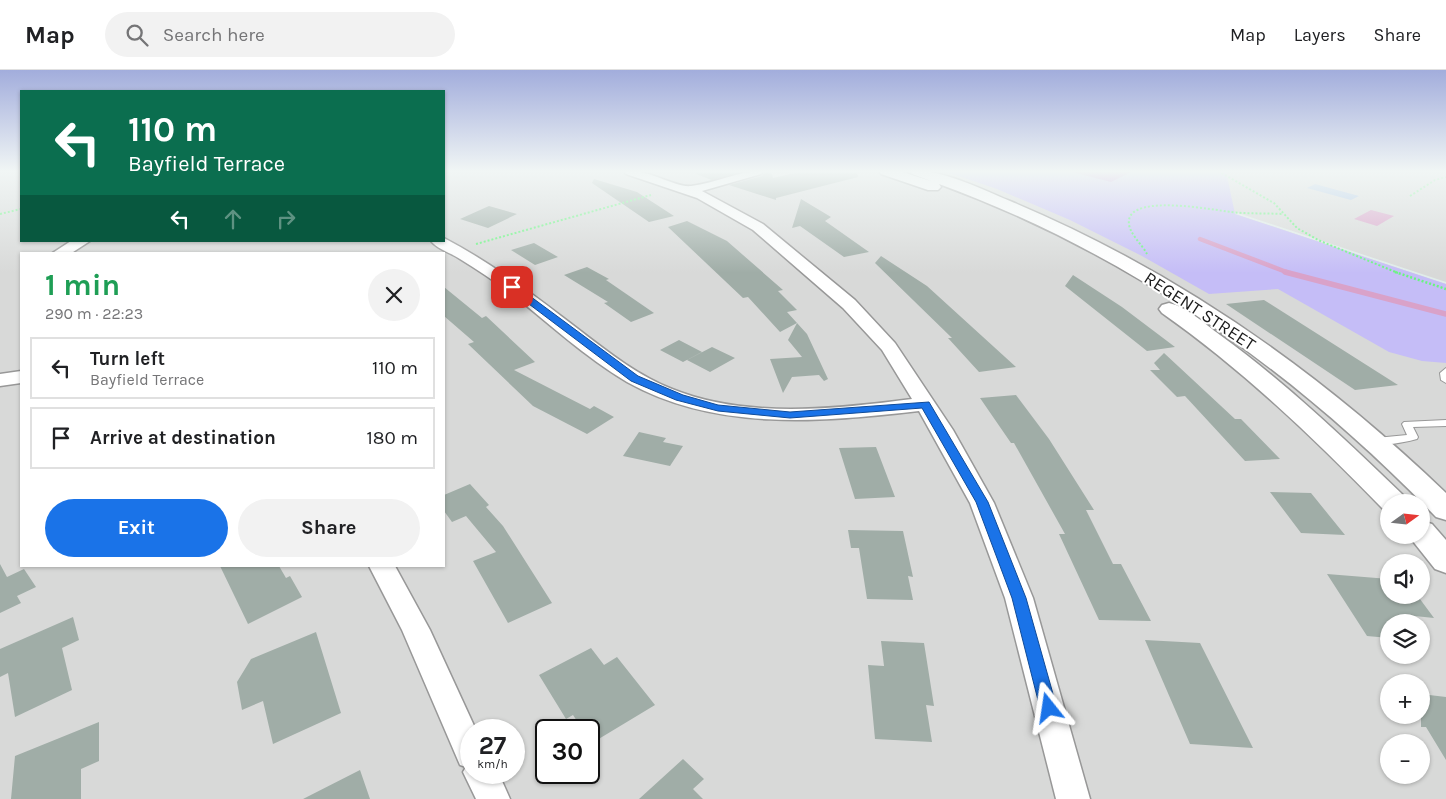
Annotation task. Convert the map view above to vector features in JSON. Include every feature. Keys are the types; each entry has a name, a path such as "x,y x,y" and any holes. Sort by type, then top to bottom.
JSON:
{"street":[{"path":"718,205 758,227 849,304 888,347 926,404 982,502 1019,598 1073,799"},
{"name":"REGENT STREET","path":"979,205 1041,234 1112,273 1172,311 1260,376 1319,427 1385,494"},
{"name":"REGENT STREET","path":"1008,205 1069,233 1167,287 1279,363 1374,441 1446,510"},
{"path":"62,252 81,242"},
{"path":"440,242 498,277 635,378 680,398 718,408 790,415 886,409 926,404"},
{"path":"0,380 20,377"},
{"path":"1430,542 1446,561"},
{"path":"383,567 416,630 460,729"},
{"path":"486,784 493,799"}],"lane":[{"path":"1446,371 1444,373 1446,380"},
{"path":"1374,441 1400,440 1413,437 1407,424 1446,422"}],"path":[{"path":"472,245 613,205"},
{"path":"1275,205 1297,228 1318,240 1403,275 1446,289"},
{"path":"1144,260 1148,257 1146,252 1129,226 1129,219 1132,214 1141,210 1180,206 1232,212 1282,214"},
{"path":"0,214 20,209"}],"shaded area":[{"path":"0,205 20,205 20,242 445,242 445,205 1446,205 1446,282 1235,212 1235,214 1446,284 1446,799 0,799"},
{"path":"1035,205 1233,205 1235,214 1446,284 1446,363 1422,361 1389,352 1278,289 1209,294 1142,256 1070,220"},
{"path":"1371,210 1394,216 1377,226 1354,219"}],"building":[{"path":"624,205 657,205 674,216 649,222"},
{"path":"799,205 811,205 831,217 825,221 869,252 844,257 800,226 792,228"},
{"path":"489,206 517,214 488,228 460,219"},
{"path":"687,221 727,241 783,290 778,291 797,310 787,312 797,323 780,332 748,297 743,298 668,227"},
{"path":"534,243 558,257 535,265 511,250"},
{"path":"881,256 927,286 1016,367 979,372 948,338 952,338 875,263"},
{"path":"587,267 609,279 606,280 654,313 631,322 604,303 608,302 564,275"},
{"path":"1073,275 1122,307 1175,347 1147,351 1065,286"},
{"path":"445,288 482,318 486,316 535,362 514,370 590,409 594,406 614,417 587,434 533,406 468,344 474,342 445,317"},
{"path":"1264,300 1398,385 1355,390 1226,304"},
{"path":"797,323 807,334 828,379 824,381 819,375 792,377 783,393 770,359 802,357 788,340"},
{"path":"679,340 702,352 683,362 660,350"},
{"path":"712,347 735,358 710,372 687,360"},
{"path":"1164,353 1235,419 1241,419 1280,459 1245,461 1185,396 1177,397 1150,370 1160,370 1154,363"},
{"path":"1016,395 1049,439 1094,510 1086,510 1113,564 1121,564 1151,621 1099,620 1059,534 1065,534 1014,443 1011,443 980,398"},
{"path":"639,432 666,438 663,442 683,446 670,466 623,456"},
{"path":"876,447 895,497 855,499 839,448"},
{"path":"470,484 489,505 486,507 503,526 552,603 508,623 473,561 496,552 466,516 452,522 445,512 445,495"},
{"path":"1270,492 1311,493 1345,535 1301,533"},
{"path":"848,530 903,531 913,577 908,576 913,600 867,599 859,548 851,548"},
{"path":"0,564 7,577 24,569 36,587 17,596 21,603 0,613"},
{"path":"220,567 280,567 286,578 290,576 302,597 248,624"},
{"path":"1327,574 1380,578 1380,604 1424,604 1434,618 1430,618 1430,614 1380,614 1380,637 1367,636"},
{"path":"73,617 79,640 62,648 72,690 15,717 8,673 0,677 0,649"},
{"path":"316,632 341,713 273,744 263,701 242,710 237,682 251,659"},
{"path":"1145,640 1200,643 1253,748 1190,744"},
{"path":"881,641 924,643 934,706 926,705 932,742 875,739 868,665 884,666"},
{"path":"591,648 604,665 617,657 655,705 600,738 600,719 576,719 573,715 566,719 539,675"},
{"path":"1430,695 1446,697 1446,760 1426,727 1421,727 1421,724 1430,724"},
{"path":"99,722 99,761 81,769 81,799 11,799 15,756"},
{"path":"683,759 704,779 693,789 703,799 639,799"},
{"path":"360,770 370,799 303,799"}],"waterway":[{"path":"1200,239 1289,273"},
{"path":"1285,272 1446,314"}],"route":[{"path":"512,287 566,326 612,363 650,387 680,398 718,408 790,415 886,409 926,404 982,502 1019,598 1049,708"}]}
